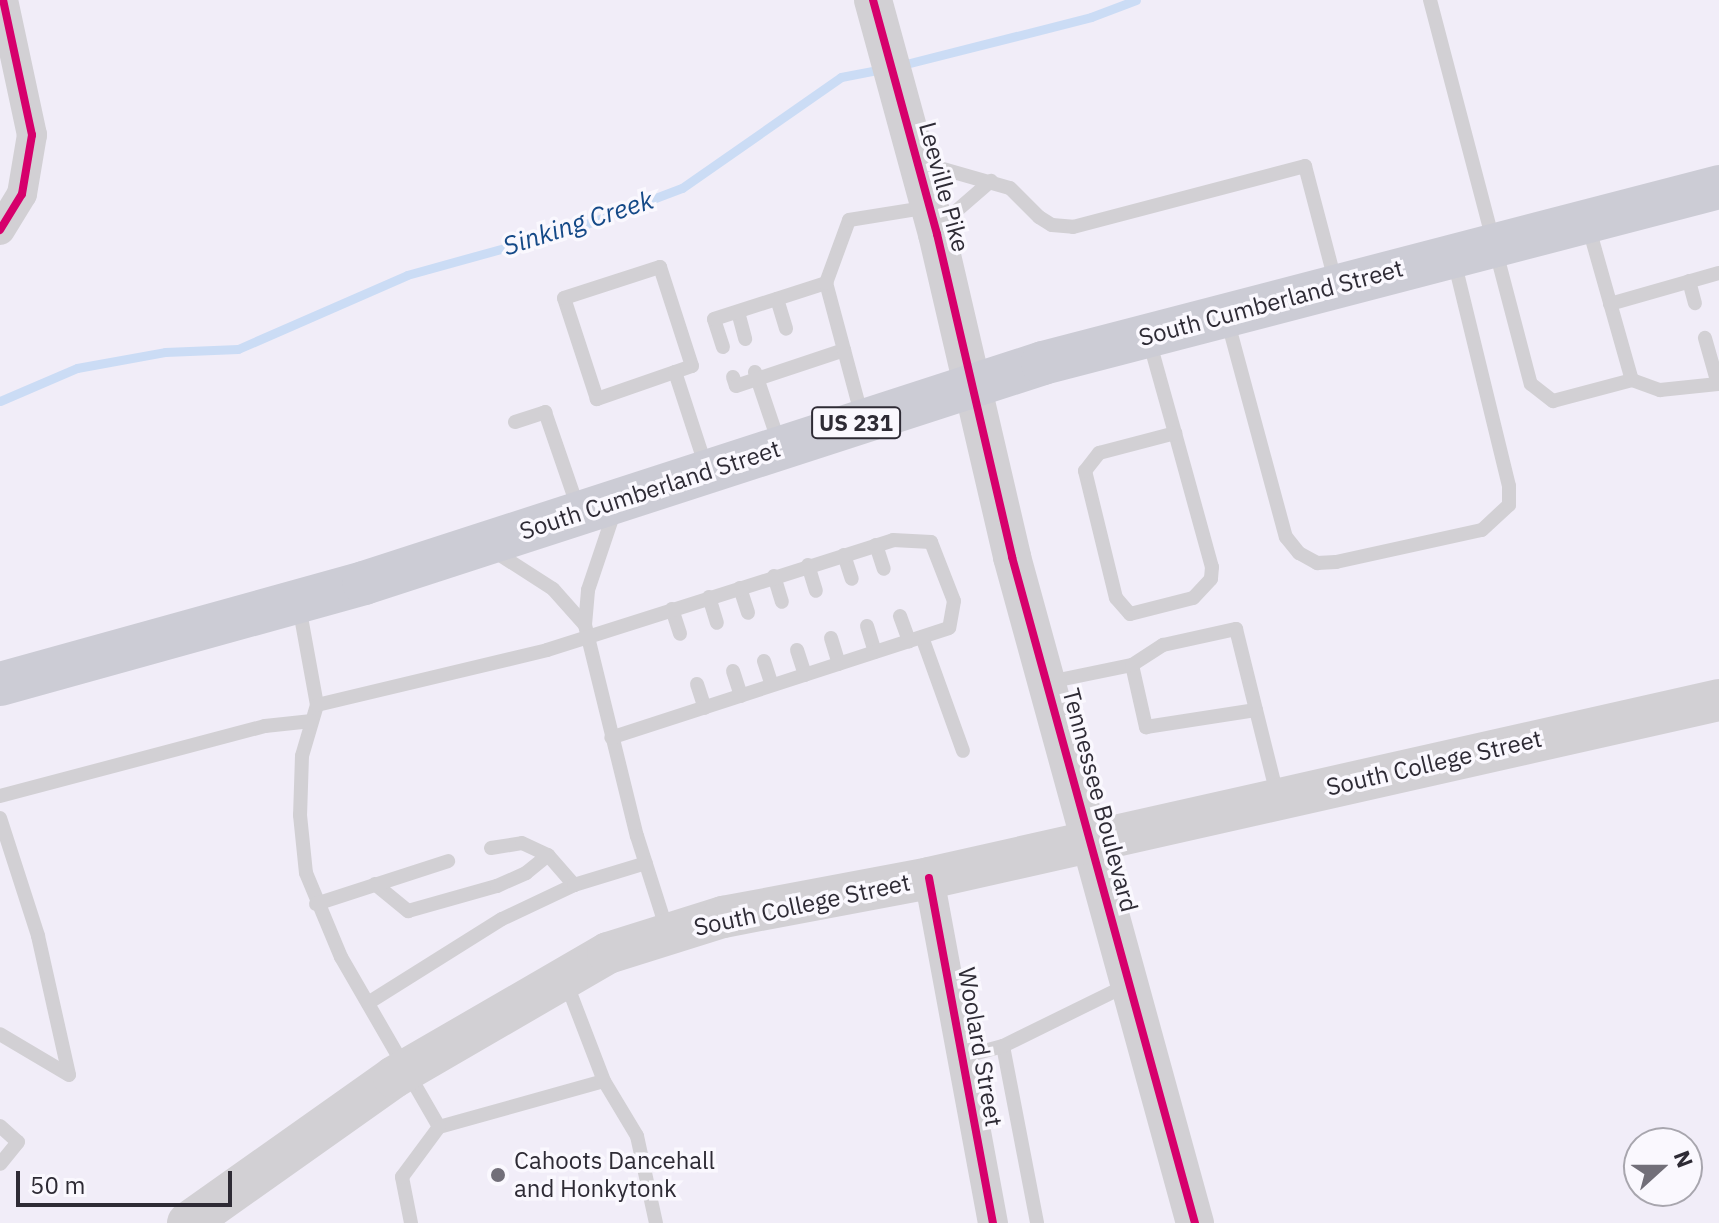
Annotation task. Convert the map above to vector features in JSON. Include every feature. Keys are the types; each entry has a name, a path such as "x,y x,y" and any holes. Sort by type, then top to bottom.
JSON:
{"main road":[{"name":"South Cumberland Street","path":"0,684 299,601 972,385 1148,335 1719,187"},
{"name":"South College Street","path":"188,1223 408,1068 608,953 723,917 929,878 1719,700"}],"street":[{"path":"0,230 22,194 32,135 3,0"},
{"name":"Leeville Pike","path":"875,10 932,218 972,385"},
{"name":"Tennessee Boulevard","path":"972,385 1047,683 1195,1223"},
{"name":"Woolard Street","path":"929,878 993,1223"}],"lane":[{"path":"1430,0 1531,384 1545,399 1553,401 1632,380 1660,390 1719,384 1705,338"},
{"path":"917,162 1010,188 1052,225 1073,227 1305,166 1336,286"},
{"path":"863,421 826,283 849,220 932,218 991,181"},
{"path":"1587,221 1632,380"},
{"path":"1226,315 1286,537 1299,553 1317,563 1336,562 1482,530 1509,505 1509,486 1452,255"},
{"path":"660,267 692,366 675,372 597,399 564,298 660,267"},
{"path":"1610,304 1719,273"},
{"path":"1689,281 1695,303"},
{"path":"723,347 714,319 826,283"},
{"path":"777,299 786,329"},
{"path":"738,312 745,339"},
{"path":"1148,335 1175,433 1211,579 1193,598 1130,614 1116,598 1085,471 1099,453 1175,433"},
{"path":"733,377 736,386 756,375 844,350"},
{"path":"675,372 707,471"},
{"path":"756,375 780,448"},
{"path":"515,422 545,412 599,506 588,590 588,631 611,738 668,934"},
{"path":"317,705 672,609 893,540 931,542 954,601 949,628 611,738"},
{"path":"483,544 553,589 588,631"},
{"path":"876,545 884,569"},
{"path":"844,555 852,579"},
{"path":"808,565 816,591"},
{"path":"774,576 782,602"},
{"path":"740,588 748,613"},
{"path":"709,597 717,623"},
{"path":"299,601 317,705 302,756 300,815 306,873 316,904 439,1127"},
{"path":"672,609 680,634"},
{"path":"900,616 916,639 963,751"},
{"path":"867,626 875,652"},
{"path":"1047,683 1132,665 1163,645 1236,629 1279,798"},
{"path":"831,638 839,664"},
{"path":"797,650 805,675"},
{"path":"764,661 772,685"},
{"path":"1132,665 1146,727 1256,710"},
{"path":"733,671 741,696"},
{"path":"697,684 705,708"},
{"path":"0,796 265,726 312,721"},
{"path":"0,818 38,936 69,1075 0,1034"},
{"path":"491,848 522,843 548,855 574,885"},
{"path":"375,884 408,911 497,886 526,873 548,855"},
{"path":"316,904 448,861"},
{"path":"368,1003 462,942 574,885 646,863"},
{"path":"564,978 604,1081 637,1136 656,1223"},
{"path":"962,1057 1003,1046 1130,984"},
{"path":"1003,1046 1037,1223"},
{"path":"411,1223 402,1177 439,1127 604,1081"},
{"path":"0,1126 18,1142 0,1164"}],"waterway":[{"name":"Sinking Creek","path":"898,66 1091,17 1136,0"},
{"name":"Sinking Creek","path":"0,401 77,368 165,352 238,349 407,275 576,228 682,188 841,77 883,69"}],"cycle path":[{"path":"0,230 22,194 32,135 3,0"},
{"path":"873,0 937,234 1012,557 1195,1223"},
{"path":"929,878 993,1223"}],"place":[{"name":"Cahoots Dancehall and Honkytonk","path":"498,1175"}]}
